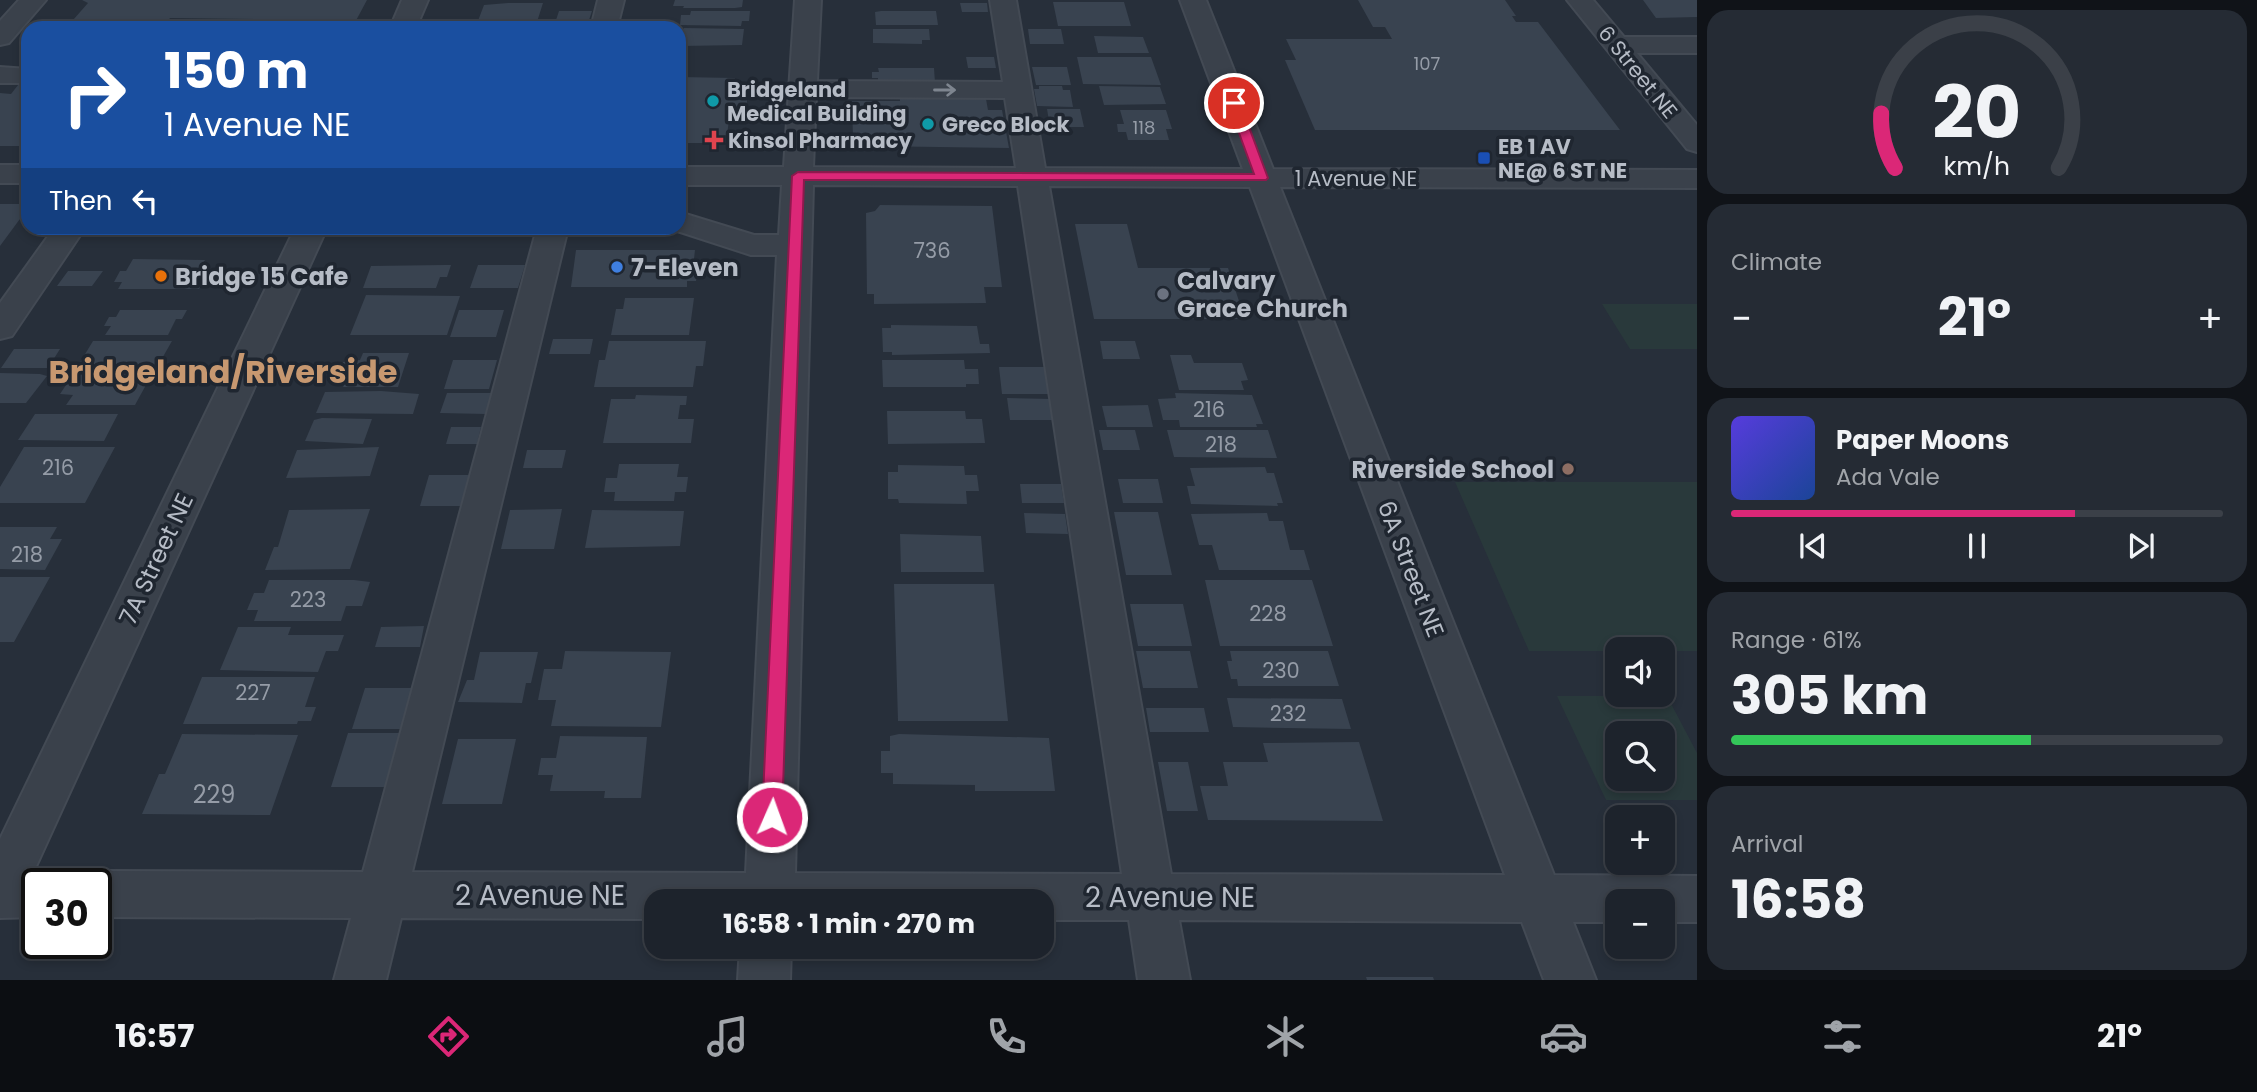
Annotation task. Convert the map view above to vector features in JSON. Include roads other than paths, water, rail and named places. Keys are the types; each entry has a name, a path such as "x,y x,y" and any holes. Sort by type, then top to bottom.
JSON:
{"street":[{"path":"0,37 33,0"},
{"path":"406,21 415,0"},
{"path":"606,21 611,0"},
{"path":"769,889 794,245 808,0"},
{"path":"1003,0 1164,980"},
{"name":"6A Street NE","path":"1193,0 1570,980"},
{"name":"6 Street NE","path":"1580,0 1697,143"},
{"path":"1616,45 1697,45"},
{"path":"803,89 1017,90"},
{"path":"0,174 21,174"},
{"name":"1 Avenue NE","path":"686,176 1697,179"},
{"path":"686,223 751,245 794,245"},
{"path":"0,328 64,235"},
{"name":"7A Street NE","path":"0,893 308,235"},
{"path":"360,980 550,235"},
{"path":"0,893 21,894"},
{"name":"2 Avenue NE","path":"112,894 644,897"},
{"name":"2 Avenue NE","path":"1054,897 1697,899"},
{"path":"764,980 765,959"}],"place":[{"name":"Bridgeland Medical Building","path":"713,101"},
{"name":"Greco Block","path":"928,124"},
{"name":"Kinsol Pharmacy","path":"714,140"},
{"name":"EB 1 AV NE@ 6 ST NE","path":"1484,158"},
{"name":"7-Eleven","path":"617,267"},
{"name":"Bridge 15 Cafe","path":"161,276"},
{"name":"Calvary Grace Church","path":"1163,294"},
{"name":"Riverside School","path":"1568,469"}],"district":[{"name":"Bridgeland/Riverside","path":"223,371"}]}
